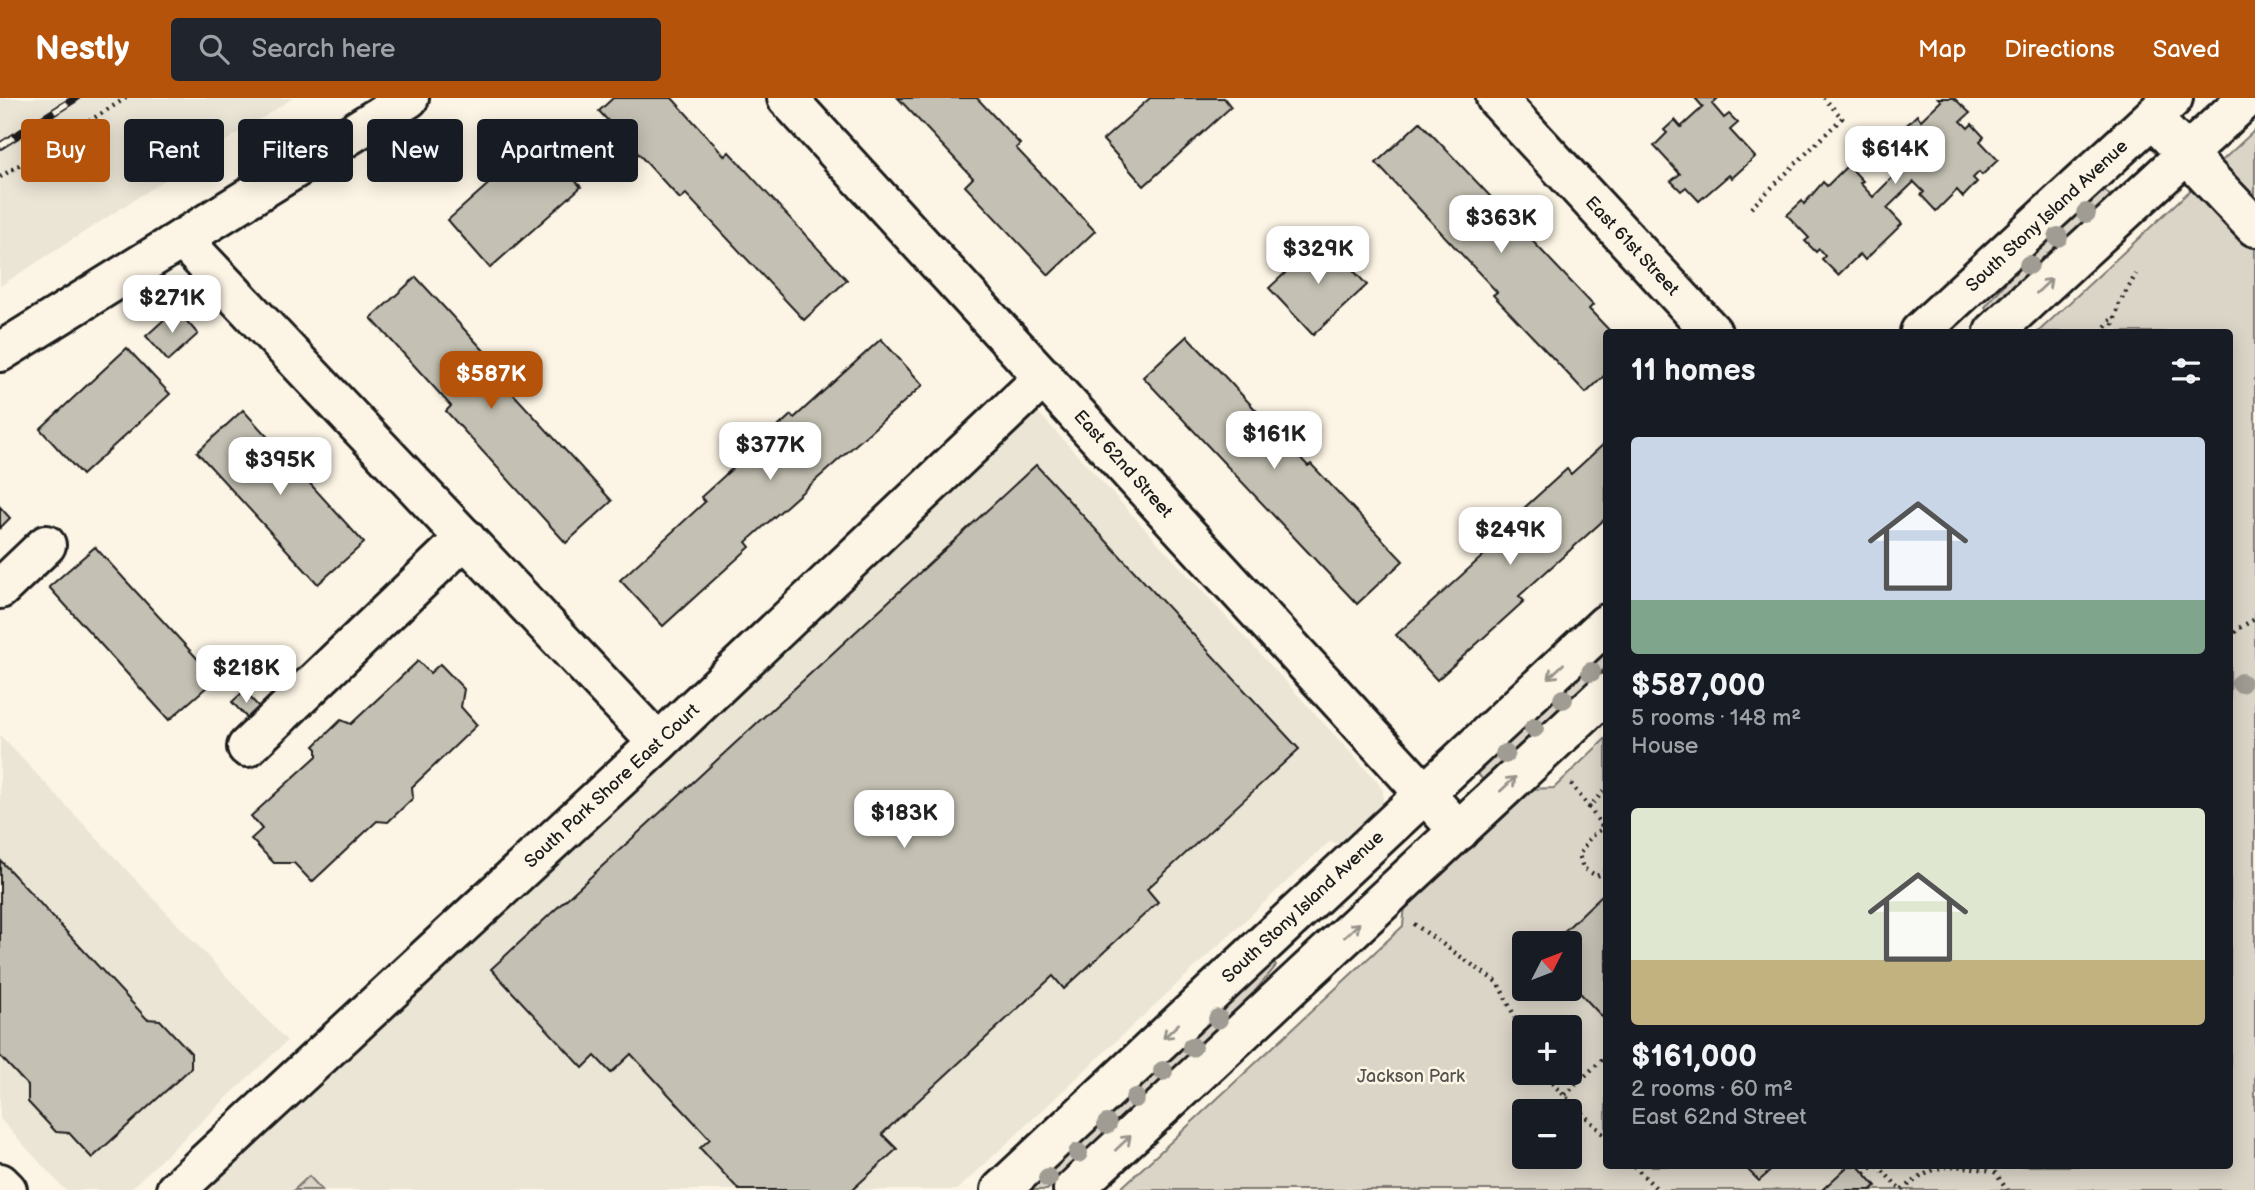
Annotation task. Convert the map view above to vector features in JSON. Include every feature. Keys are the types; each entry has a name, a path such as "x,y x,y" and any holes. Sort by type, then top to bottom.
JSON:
{"street":[{"path":"0,352 409,98"},
{"name":"East 62nd Street","path":"787,98 1459,831"},
{"name":"East 61st Street","path":"1496,98 1709,329"},
{"path":"1997,329 2247,98"},
{"path":"2163,108 2187,154 2255,227"},
{"name":"South Stony Island Avenue","path":"1923,329 2163,108"},
{"path":"182,239 658,743"},
{"name":"South Park Shore East Court","path":"176,1190 658,743 1044,377"},
{"path":"247,747 465,538"},
{"path":"0,589 46,545"},
{"name":"South Stony Island Avenue","path":"1001,1190 1603,627"},
{"path":"1073,1190 1603,696"},
{"path":"0,1183 7,1190"}],"path":[{"path":"0,177 126,98"},
{"path":"1751,208 1842,118 1824,98"},
{"path":"2112,329 2136,274"},
{"path":"2104,329 2117,313"},
{"path":"2233,635 2255,619"},
{"path":"1571,784 1603,825"},
{"path":"1589,807 1603,792"},
{"path":"1603,829 1591,836 1579,855 1583,868 1597,876 1603,872"},
{"path":"1414,924 1498,984 1514,1015"},
{"path":"1565,1095 1603,1059"},
{"path":"1555,1085 1603,1134"},
{"path":"1637,1169 1658,1190"},
{"path":"1865,1173 1869,1169"},
{"path":"1881,1169 1902,1190 1927,1171 1935,1169"},
{"path":"1993,1169 2007,1190"}],"shaded area":[{"path":"0,98 293,98 260,119 238,119 238,133 224,142 224,119 124,119 124,182 162,182 0,286"},
{"path":"1036,410 1375,779 1383,790 1383,803 1378,814 1344,845 1329,842 957,1190 198,1190"},
{"path":"0,735 287,1041 129,1190 65,1190 0,1119"}],"green space":[{"name":"Jackson Park","path":"2255,130 2255,1190 1119,1190 1403,926 1405,905 1528,789 1554,788 1603,741 1603,1169 2233,1169 2233,329 2041,329"},
{"path":"2102,187 2112,198 1990,312 1985,307 2031,253"},
{"path":"1603,652 1603,670 1486,783 1475,771"},
{"path":"1272,961 1276,966 1235,1015 1047,1190 1025,1190"},
{"path":"309,1176 322,1190 294,1190"}],"building":[{"path":"613,98 672,98 725,156 729,152 847,280 804,320 686,194 680,199 638,153 638,119 606,119 599,111"},
{"path":"898,98 977,98 1020,144 1016,148 1095,231 1049,275 965,186 973,178"},
{"path":"1150,98 1224,98 1231,107 1144,186 1103,140"},
{"path":"1695,98 1718,98 1712,104 1724,118 1729,114 1738,123 1730,130 1755,157 1732,178 1729,175 1699,201 1686,187 1681,191 1671,181 1680,174 1654,146 1667,133 1664,130 1675,120 1681,127 1703,107"},
{"path":"1938,98 1954,98 1970,113 1961,121 1968,128 1972,124 1984,137 1980,141 1998,160 1982,175 1979,172 1973,178 1977,182 1963,197 1957,190 1936,211 1921,195 1924,192 1914,182 1887,208 1902,224 1865,260 1860,254 1838,275 1822,259 1825,256 1819,249 1816,252 1805,241 1809,238 1787,215 1802,201 1804,204 1823,182 1827,186 1848,165 1873,197 1902,168 1883,148 1917,115 1921,120 1941,101"},
{"path":"1420,122 1593,305 1589,309 1608,329 1603,329 1603,377 1586,393 1493,295 1497,292 1376,163"},
{"path":"491,182 577,182 581,187 490,268 448,220"},
{"path":"1323,238 1367,285 1313,335 1269,288"},
{"path":"416,277 499,367 493,372 612,501 566,543 446,411 451,406 371,318"},
{"path":"176,309 198,334 168,361 146,336"},
{"path":"1187,336 1308,466 1311,464 1403,561 1357,604 1143,377"},
{"path":"881,339 923,385 746,542 750,547 663,626 620,580 705,502 701,497 791,415 794,418"},
{"path":"127,348 170,394 82,475 40,429"},
{"path":"243,410 364,543 318,584 197,452"},
{"path":"1603,445 1603,521 1519,596 1524,601 1437,680 1396,635 1485,554 1480,548 1567,469 1571,474"},
{"path":"1036,465 1299,749 1147,889 1158,902 1064,989 1053,976 882,1134 897,1149 852,1190 739,1190 700,1148 710,1139 631,1054 611,1073 595,1056 583,1068 491,969"},
{"path":"0,507 10,518 0,528"},
{"path":"95,547 216,679 169,720 49,587"},
{"path":"418,661 430,673 440,664 464,689 461,707 477,725 412,787 413,798 388,822 377,821 312,882 294,863 274,863 251,839 262,829 251,816 317,756 314,746 341,720 351,724"},
{"path":"244,691 260,708 248,719 232,702"},
{"path":"0,860 147,1019 160,1020 191,1053 191,1068 92,1158 69,1133 56,1132 28,1102 28,1086 0,1056"},
{"path":"1603,894 1603,1018 1582,995 1582,931 1564,931"},
{"path":"1747,1169 1773,1169 1759,1181"},
{"path":"1845,1169 1861,1169 1876,1186 1871,1190 1822,1190"}],"railway":[{"path":"0,146 76,98"}]}
